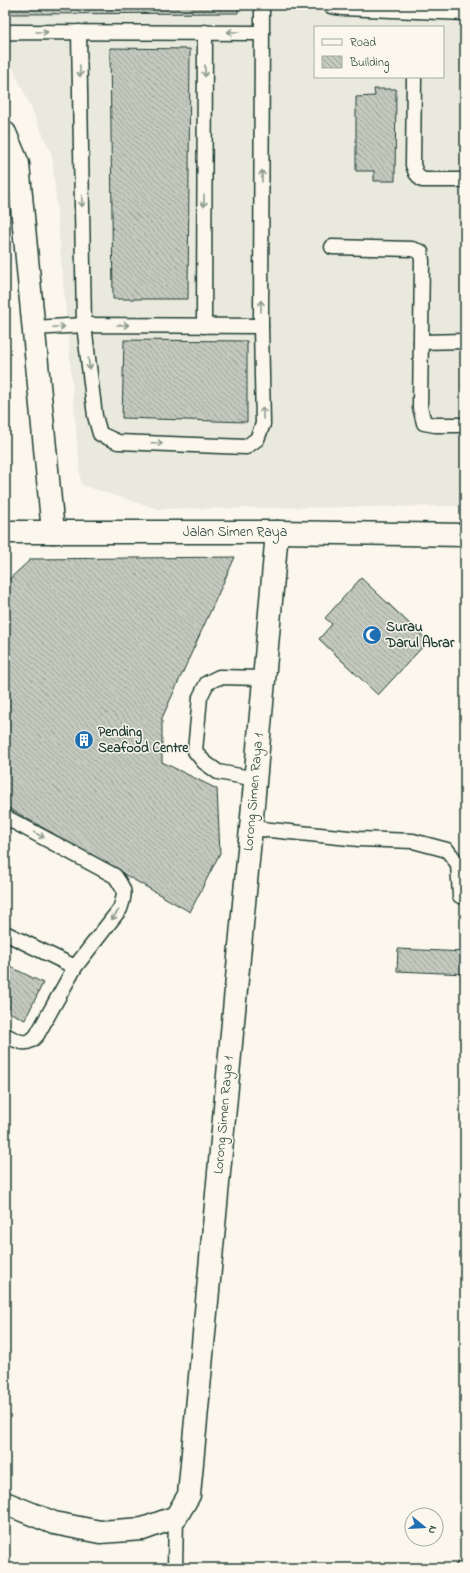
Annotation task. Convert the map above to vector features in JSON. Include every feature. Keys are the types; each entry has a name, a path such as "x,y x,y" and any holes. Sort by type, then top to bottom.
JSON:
{"street":[{"path":"5,133 18,164 52,532"},
{"name":"Jalan Simen Raya","path":"5,532 277,532 465,535"},
{"name":"Lorong Simen Raya 1","path":"176,1517 189,1495 256,779 277,532"},
{"path":"5,1503 54,1523 100,1532 143,1529 176,1517"}],"lane":[{"path":"79,32 84,325 95,416 100,434 118,442 246,448 257,439 263,424 261,326 262,5"},
{"path":"331,5 343,8 465,13"},
{"path":"7,28 79,32 262,32"},
{"path":"204,326 205,32"},
{"path":"414,78 413,165 416,173 422,180 465,180"},
{"path":"332,247 412,249 421,252 420,407 424,423 435,426 465,425"},
{"path":"34,328 84,325 261,326"},
{"path":"421,342 465,342"},
{"path":"256,779 218,772 204,762 195,752 200,697 207,683 219,677 264,678"},
{"path":"5,817 115,876 124,887 120,909 75,967 37,1035 31,1042 22,1043 5,1035"},
{"path":"251,828 360,839 413,841 447,850 458,864 460,896"},
{"path":"5,933 75,967"},
{"path":"175,1568 176,1517"}],"shaded area":[{"path":"5,5 465,5 465,506 158,509 81,485 52,155 5,50"}],"building":[{"path":"9,5 238,5 238,13 9,14"},
{"path":"110,48 190,49 188,299 113,299"},
{"path":"374,89 396,89 395,181 374,181 374,171 356,171 356,97 375,96"},
{"path":"124,340 247,341 247,422 122,418"},
{"name":"Pending Seafood Centre","path":"235,557 162,718 162,762 217,789 220,853 190,912 5,806 5,583 31,559"},
{"name":"Surau Darul Abrar","path":"361,578 428,641 378,695 319,639 332,624 325,618"},
{"path":"398,949 465,952 465,974 397,971"},
{"path":"5,964 43,983 25,1020 5,1010"}],"place":[{"name":"Surau Darul Abrar","path":"372,635"},
{"name":"Pending Seafood Centre","path":"84,740"}]}
